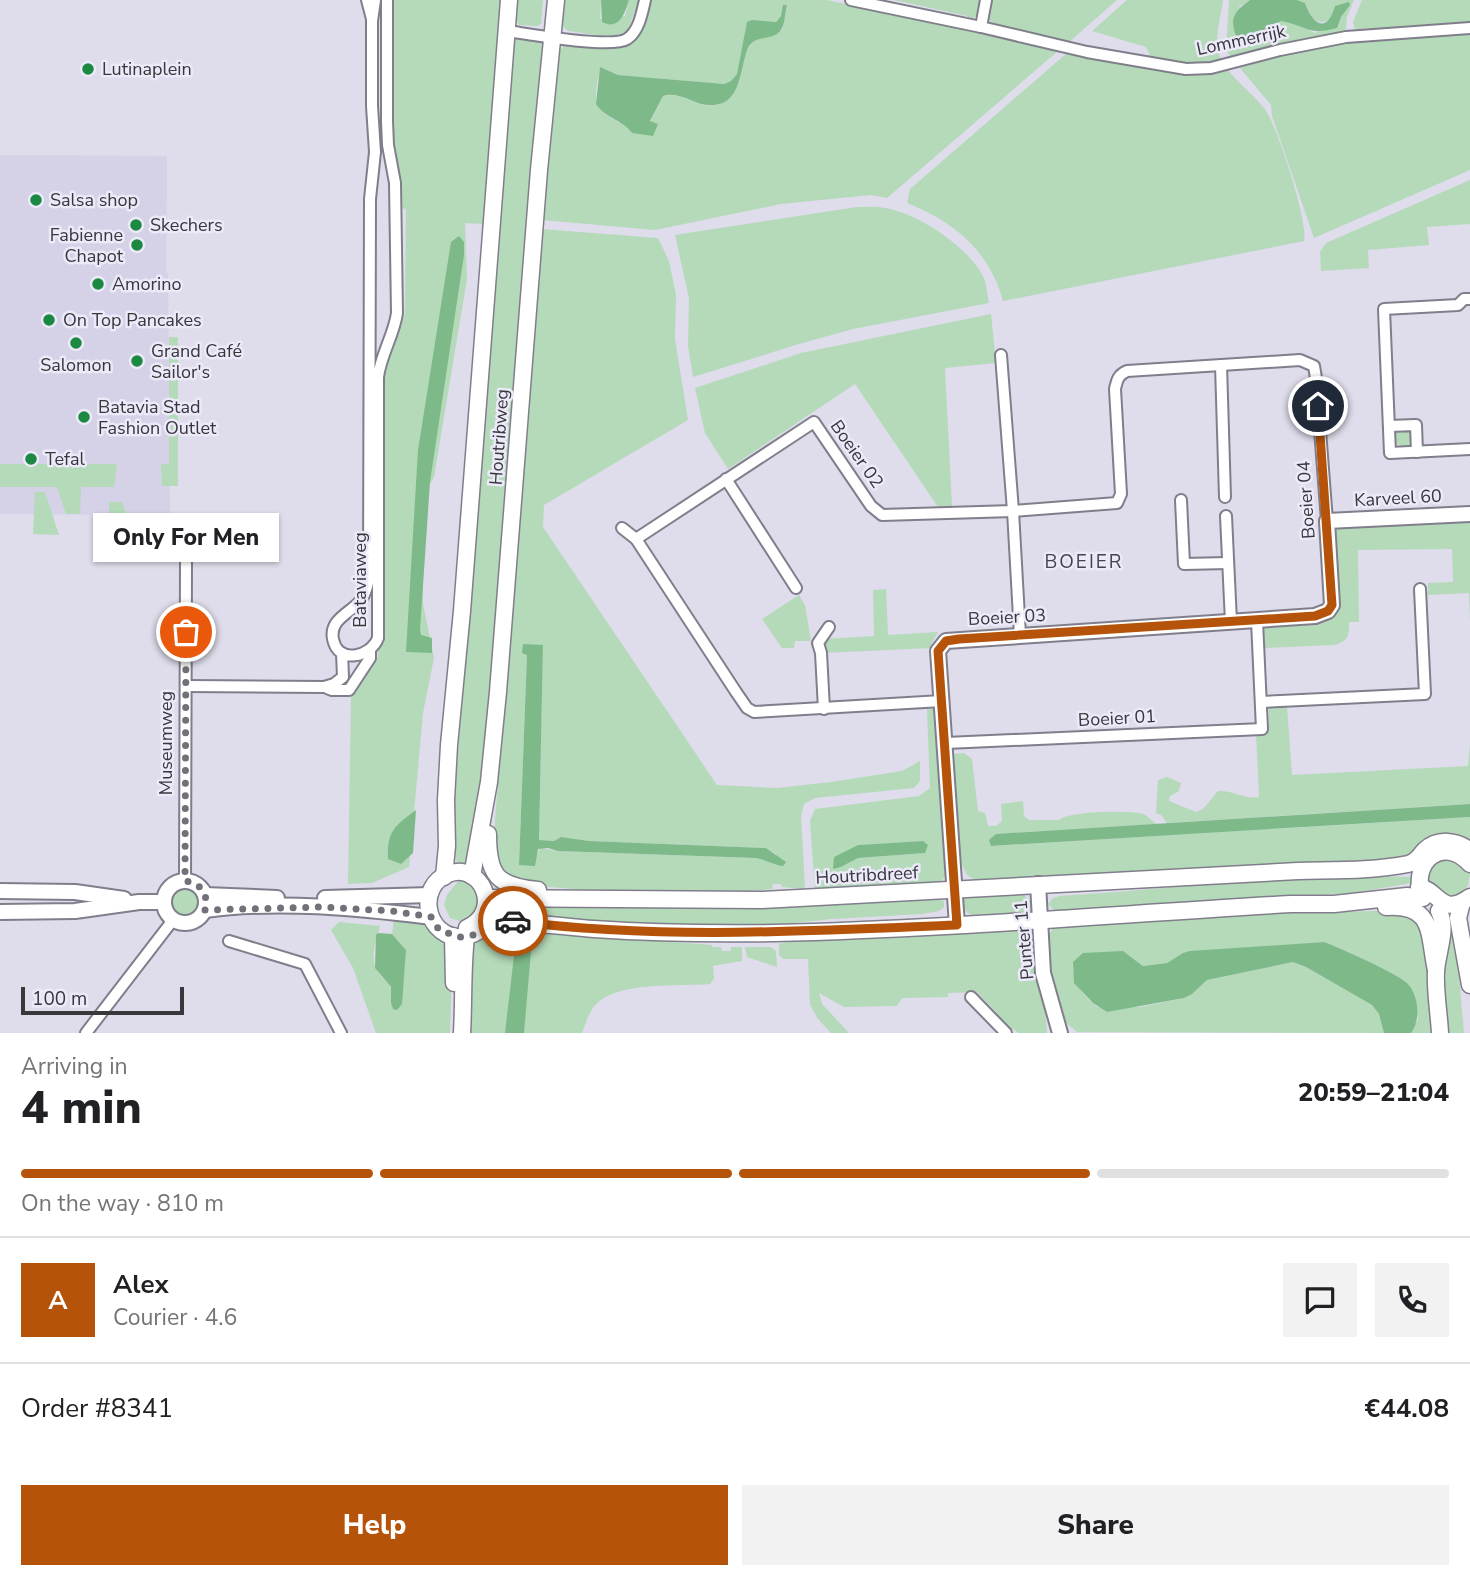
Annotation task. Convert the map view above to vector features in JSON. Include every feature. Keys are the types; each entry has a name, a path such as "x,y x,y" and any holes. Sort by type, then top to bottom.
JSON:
{"main road":[{"name":"Houtribweg","path":"448,875 446,800 449,745 462,611 509,0"},
{"name":"Houtribweg","path":"472,876 489,782 539,170 556,0"},
{"path":"489,782 488,857 498,878 512,887 569,892 581,897"},
{"path":"1436,970 1441,952 1442,922 1439,911 1422,892 1420,863 1427,848 1441,842 1456,843 1470,851"},
{"path":"1420,863 1445,851 1459,854 1470,864"},
{"name":"Houtribdreef","path":"486,898 762,900 1376,869 1420,863"},
{"path":"485,921 486,898 482,886 472,876 448,875 435,884 432,908 439,930 462,934 485,921 669,933 775,933 957,925 1291,904 1334,904 1429,890 1437,900 1465,906"},
{"path":"1334,904 1359,909 1396,906 1415,910 1428,925 1436,970 1440,1033"},
{"path":"1439,911 1465,906"},
{"path":"1465,906 1460,937 1470,985"},
{"path":"454,1033 462,934"},
{"path":"462,934 462,1033"}],"street":[{"name":"Bataviaweg","path":"368,0 372,21"},
{"name":"Bataviaweg","path":"375,0 372,21 372,106 375,141 370,199 369,579 366,592 359,602 335,623 332,638 342,653 358,655 370,651 378,638 379,377 382,357 396,323 397,313 395,183 387,145 387,0"},
{"path":"507,31 602,42 622,41 634,32 645,0"},
{"name":"Lommerrijk","path":"851,0 1087,52 1186,69 1211,68 1280,50 1346,37 1470,28"},
{"path":"981,27 986,0"},
{"path":"1470,299 1464,299 1458,305 1384,309 1390,453 1470,449"},
{"path":"1002,355 1020,635"},
{"name":"Boeier 04","path":"1013,511 1117,503 1121,495 1115,388 1119,376 1126,371 1300,360 1314,366 1332,605 1328,611 1315,616 1257,621"},
{"path":"1221,365 1225,497"},
{"name":"Boeier 02","path":"636,540 814,422 872,506 882,515 1013,511"},
{"path":"1389,426 1416,425 1417,452"},
{"path":"726,480 796,588"},
{"path":"1181,500 1184,564 1228,563"},
{"name":"Karveel 60","path":"1327,521 1470,514"},
{"path":"1226,516 1231,622"},
{"path":"622,528 636,540 747,708 754,712 942,701"},
{"name":"Museumweg","path":"185,881 186,563"},
{"path":"1261,702 1425,694 1420,589"},
{"name":"Boeier 03","path":"957,925 938,651 946,641 1257,621"},
{"name":"Boeier 01","path":"946,743 1262,729 1257,621"},
{"path":"824,709 818,643 828,627"},
{"path":"324,687 332,691 349,690 370,658 370,651"},
{"path":"186,686 324,687 343,677 342,653"},
{"path":"185,881 197,884 205,902 198,919 182,923 173,920 166,912 164,902 165,895 172,886 185,881"},
{"name":"Punter 11","path":"1038,884 1043,973 1060,1033"},
{"path":"0,891 86,893 139,902"},
{"path":"86,893 86,909"},
{"path":"205,902 270,898 356,898 432,908"},
{"path":"0,912 86,909 139,902 164,902"},
{"path":"205,902 392,911 432,908"},
{"path":"86,1033 173,920"},
{"path":"229,941 305,964 341,1033"},
{"path":"971,997 1006,1033"}],"shaded area":[{"path":"393,0 502,0 483,224 465,223 467,279 434,477 423,496 423,604 434,658 423,713 409,867 372,883 348,884 351,696 378,657 384,373 405,313 406,209 401,208 392,130"},
{"path":"517,0 543,0 541,24 519,25 515,18"},
{"path":"560,0 601,0 600,19 625,16 629,0 639,0 627,32 609,37 569,31 565,28 559,18"},
{"path":"601,0 629,0 620,19 608,24 602,22"},
{"path":"651,0 827,0 1058,51 887,198 871,195 781,204 655,230 542,220 556,56 565,44 609,47 639,33","holes":["783,5 787,6 782,30 752,43 735,92 720,104 705,105 678,96 663,96 650,122 632,133 599,108 596,88 600,67 618,75 724,84 731,81 737,74 742,56 765,21 776,22 781,16"]},
{"path":"894,0 982,0 977,15 971,20 967,16"},
{"path":"991,0 1117,0 1069,42 991,24 988,17"},
{"path":"1127,0 1223,0 1218,34 1219,54 1227,69 1259,102 1269,117 1297,195 1304,241 1003,301 989,267 979,253 940,219 907,203 910,189 1067,53 1147,67 1150,55 1146,47 1092,31"},
{"path":"1229,0 1250,0 1239,7 1259,44 1274,25 1281,21 1297,24 1315,33 1341,17 1350,5 1330,19 1319,22 1314,19 1305,3 1297,0 1354,0 1347,17 1346,29 1342,32 1237,58 1231,57 1226,50"},
{"path":"1250,0 1297,0 1305,3 1312,17 1320,23 1328,20 1335,6 1349,2 1350,5 1337,28 1314,31 1281,21 1274,25 1259,44 1249,45 1238,41 1233,22 1239,9"},
{"path":"1362,0 1470,0 1470,24 1355,29 1353,22"},
{"path":"783,5 787,5 782,29 773,36 751,44 735,91 724,102 708,105 676,95 663,96 650,121 658,124 653,136 632,133 596,104 600,67 618,75 724,84 731,81 737,74 747,22 776,22 781,16"},
{"path":"1470,33 1470,170 1314,238 1272,116 1271,105 1240,68 1302,47 1347,40"},
{"path":"513,38 543,42 544,48 500,596 480,806 468,868 457,867 453,817"},
{"name":"Batavia Stad Fashion Outlet","path":"0,155 167,156 170,515 0,514"},
{"path":"1470,180 1470,224 1427,227 1429,245 1368,250 1369,268 1321,271 1320,252 1326,243"},
{"path":"857,207 898,211 941,233 976,265 984,279 989,303 853,329 693,377 688,346 689,298 675,235"},
{"path":"541,229 658,238 669,261 676,295 675,339 688,420 544,505 543,527 717,785 777,788 831,782 902,771 920,761 920,781 914,788 815,798 804,804 801,816 805,889 773,884 772,889 719,894 610,892 525,885 501,875 493,847","holes":["543,645 539,840 554,841 561,837 589,841 766,848 776,854 777,865 769,860 756,858 558,851 540,848 535,859 519,865 527,655"]},
{"path":"459,236 464,242 464,255 430,482 420,630 421,635 432,638 432,653 406,652 418,450 451,242"},
{"path":"991,314 996,363 945,368 952,506 938,507 855,384 728,469 705,433 695,388 801,353"},
{"path":"169,337 178,337 178,486 162,486 161,464 169,464"},
{"path":"1396,430 1414,433 1413,446 1402,447 1396,443"},
{"path":"0,464 117,464 114,487 81,487 80,514 66,514 57,487 0,487"},
{"path":"35,492 45,492 59,535 33,534"},
{"path":"109,502 122,502 132,532 109,532"},
{"path":"1470,519 1470,621 1469,593 1428,595 1428,583 1453,582 1452,549 1358,550 1359,622 1349,622 1345,640 1334,645 1265,648 1264,626 1317,622 1327,619 1335,607 1331,524"},
{"path":"886,589 888,635 938,632 931,648 824,653 823,639 874,636 873,590"},
{"path":"799,595 805,605 811,641 795,641 794,648 782,648 762,619"},
{"path":"523,644 543,645 539,840 554,841 561,837 589,841 766,848 786,862 783,866 756,858 558,851 548,848 538,849 535,866 519,865 527,655 522,653"},
{"path":"1287,706 1292,775 1468,766 1470,744 1470,804 1167,823 1156,813 1158,780 1167,777 1181,783 1179,791 1170,796 1169,801 1196,812 1203,809 1218,791 1259,797 1256,732 1269,731 1269,707"},
{"path":"927,709 934,709 937,718 947,874 939,884 815,892 810,821 815,809 919,796 930,788","holes":["923,841 925,853 858,858 841,867 834,857 858,845"]},
{"path":"964,753 972,759 978,811 985,813 988,826 996,826 1002,821 1001,804 1023,801 1024,816 1029,820 1059,820 1086,813 1125,812 1145,815 1156,824 996,834 992,846 1470,817 1470,846 1404,859 979,882 967,875 960,861 953,754"},
{"path":"1470,804 1470,817 991,846 989,840 996,834"},
{"path":"416,810 413,853 401,864 388,859 391,835 403,820"},
{"path":"923,841 928,845 925,853 858,858 833,869 834,857 858,845"},
{"path":"1444,858 1454,860 1470,873 1468,886 1457,897 1447,897 1427,881 1432,866"},
{"path":"1326,875 1413,877 1412,883 1353,893 1062,911 1054,910 1048,904 1053,898 1060,896"},
{"path":"459,880 474,887 478,899 478,911 463,922 450,918 444,905 447,895"},
{"path":"185,888 195,892 199,902 195,912 185,916 175,912 171,902 175,892"},
{"path":"1023,894 1031,902 1031,911 1028,913 974,916 967,912 963,900 968,896"},
{"path":"936,899 944,901 944,907 939,911 922,914 755,927 550,920 493,909 493,902 734,907"},
{"path":"1395,910 1407,912 1427,933 1434,1033 1411,1033 1418,1019 1415,995 1405,981 1324,942 1183,953 1167,963 1143,966 1127,954 1073,962 1073,969 1079,987 1098,1007 1140,1007 1184,998 1207,980 1293,962 1372,1005 1379,1014 1384,1033 1077,1032 1063,1020 1049,972 1047,938 1054,927 1267,911 1322,913"},
{"path":"394,919 421,922 433,929 442,940 450,970 450,1033 376,1033 353,968 331,930 339,922 380,926 374,959 378,972 391,988 391,1003 406,950 392,934"},
{"path":"1447,920 1454,920 1464,1033 1447,1033"},
{"path":"1020,928 1028,933 1035,945 1036,973 1045,1006 1047,1033 1018,1033 1014,1029 1007,1032 994,1019 997,1013 977,992 948,993 948,997 902,998 897,1006 844,1007 819,993 822,1004 849,1033 831,1033 810,1005 808,959 783,959 779,955 779,944 796,940"},
{"path":"511,929 665,939 712,945 721,947 722,951 731,951 731,947 742,947 742,961 713,966 714,979 710,984 647,987 615,993 602,999 593,1008 582,1033 524,1033 525,1000 510,998 505,1033 465,1033 472,945 482,934"},
{"path":"378,933 392,934 406,950 402,1004 397,1010 393,1009 391,1003 391,987 375,968"},
{"path":"523,939 532,940 524,1033 505,1033 515,947"},
{"path":"1324,942 1380,967 1407,983 1414,994 1417,1008 1411,1033 1384,1033 1379,1014 1372,1005 1293,962 1207,980 1184,998 1107,1012 1093,1003 1074,983 1073,962 1083,953 1123,951 1143,966 1167,963 1190,951"},
{"path":"745,947 771,947 776,951 777,967 747,957"}],"way so far":[{"path":"186,632 185,881 197,884 203,891 205,910 323,907 392,911 431,917 439,930 460,937 473,935 493,924 513,921"}],"place":[{"name":"Lutinaplein","path":"88,69"},
{"name":"Salsa shop","path":"36,200"},
{"name":"Skechers","path":"136,225"},
{"name":"Fabienne Chapot","path":"137,245"},
{"name":"Amorino","path":"98,284"},
{"name":"On Top Pancakes","path":"49,320"},
{"name":"Salomon","path":"76,343"},
{"name":"Grand Café Sailor's","path":"137,361"},
{"name":"Batavia Stad Fashion Outlet","path":"84,417"},
{"name":"Tefal","path":"31,459"},
{"name":"Only For Men","path":"186,632"}],"district":[{"name":"BOEIER","path":"1084,561"}],"route":[{"path":"513,921 556,927 669,933 775,933 957,925 938,651 946,641 959,639 1257,621 1315,616 1328,611 1332,605 1318,406"}]}
